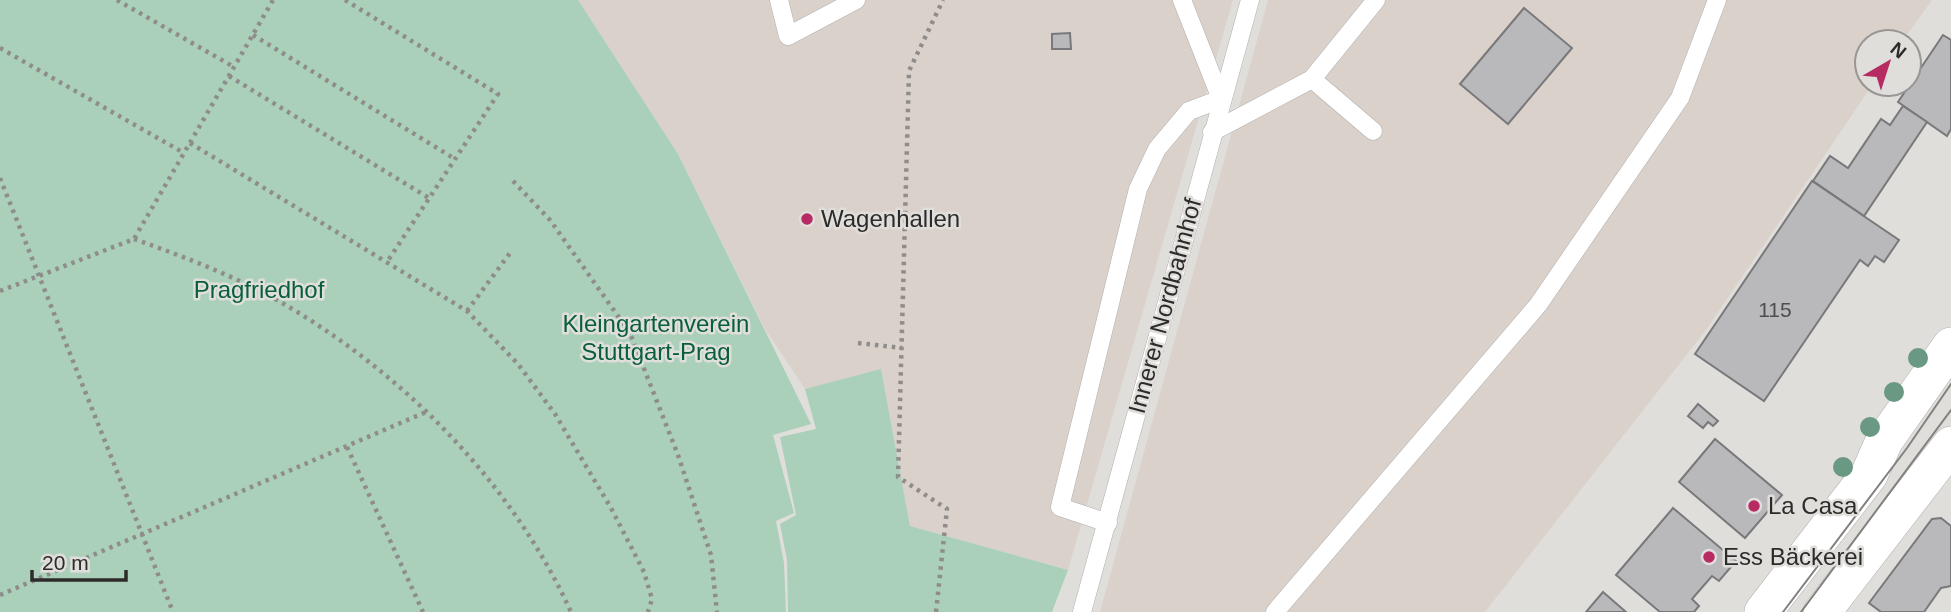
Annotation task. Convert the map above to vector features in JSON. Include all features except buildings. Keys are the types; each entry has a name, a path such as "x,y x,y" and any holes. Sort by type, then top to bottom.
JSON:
{"street":[{"path":"1763,612 1869,475 1893,429 1951,346"},
{"path":"1822,612 1945,465 1897,439 1893,429"}],"lane":[{"path":"779,0 788,36 856,0"},
{"path":"1108,523 1060,507 1138,190 1157,149 1189,111 1222,99 1182,0"},
{"name":"Innerer Nordbahnhof","path":"1082,612 1250,0"},
{"path":"1212,132 1312,79 1376,0"},
{"path":"1275,612 1538,305 1680,98 1717,0"},
{"path":"1312,79 1373,131"}],"path":[{"path":"117,0 234,67"},
{"path":"0,291 134,239 273,0"},
{"path":"345,0 498,94 387,262"},
{"path":"936,612 947,509 898,477 909,72 943,0"},
{"path":"253,35 455,159"},
{"path":"0,48 184,153"},
{"path":"229,76 429,198"},
{"path":"190,143 467,311 518,364 555,414 644,572 652,599 648,612"},
{"path":"0,178 173,612"},
{"path":"513,181 557,229 630,333 678,455 711,555 717,612"},
{"path":"134,239 195,260 293,309 365,358 426,412 475,464 519,522 571,612"},
{"path":"467,311 510,253"},
{"path":"858,343 902,348"},
{"path":"0,595 426,412"},
{"path":"346,447 423,612"}],"shaded area":[{"path":"578,0 1233,0 1068,570 910,526 881,370 805,389 765,329 678,154"},
{"path":"1268,0 1932,0 1912,28 1853,28 1853,98 1863,98 1706,330 1485,612 1100,612"}],"green space":[{"name":"Pragfriedhof","path":"0,0 578,0 678,154 811,424 773,435 794,513 776,521 784,563 786,612 0,612"},
{"path":"881,369 910,526 1068,570 1052,612 788,612 787,560 780,524 796,515 780,437 816,429 805,389"}],"tram line":[{"path":"1783,612 1907,448 1951,384"},
{"path":"1801,612 1951,410"}],"place":[{"name":"Wagenhallen","path":"807,219"},
{"name":"La Casa","path":"1754,506"},
{"name":"Ess Bäckerei","path":"1709,557"}],"park label":[{"name":"Kleingartenverein Stuttgart-Prag","path":"656,338"}]}
